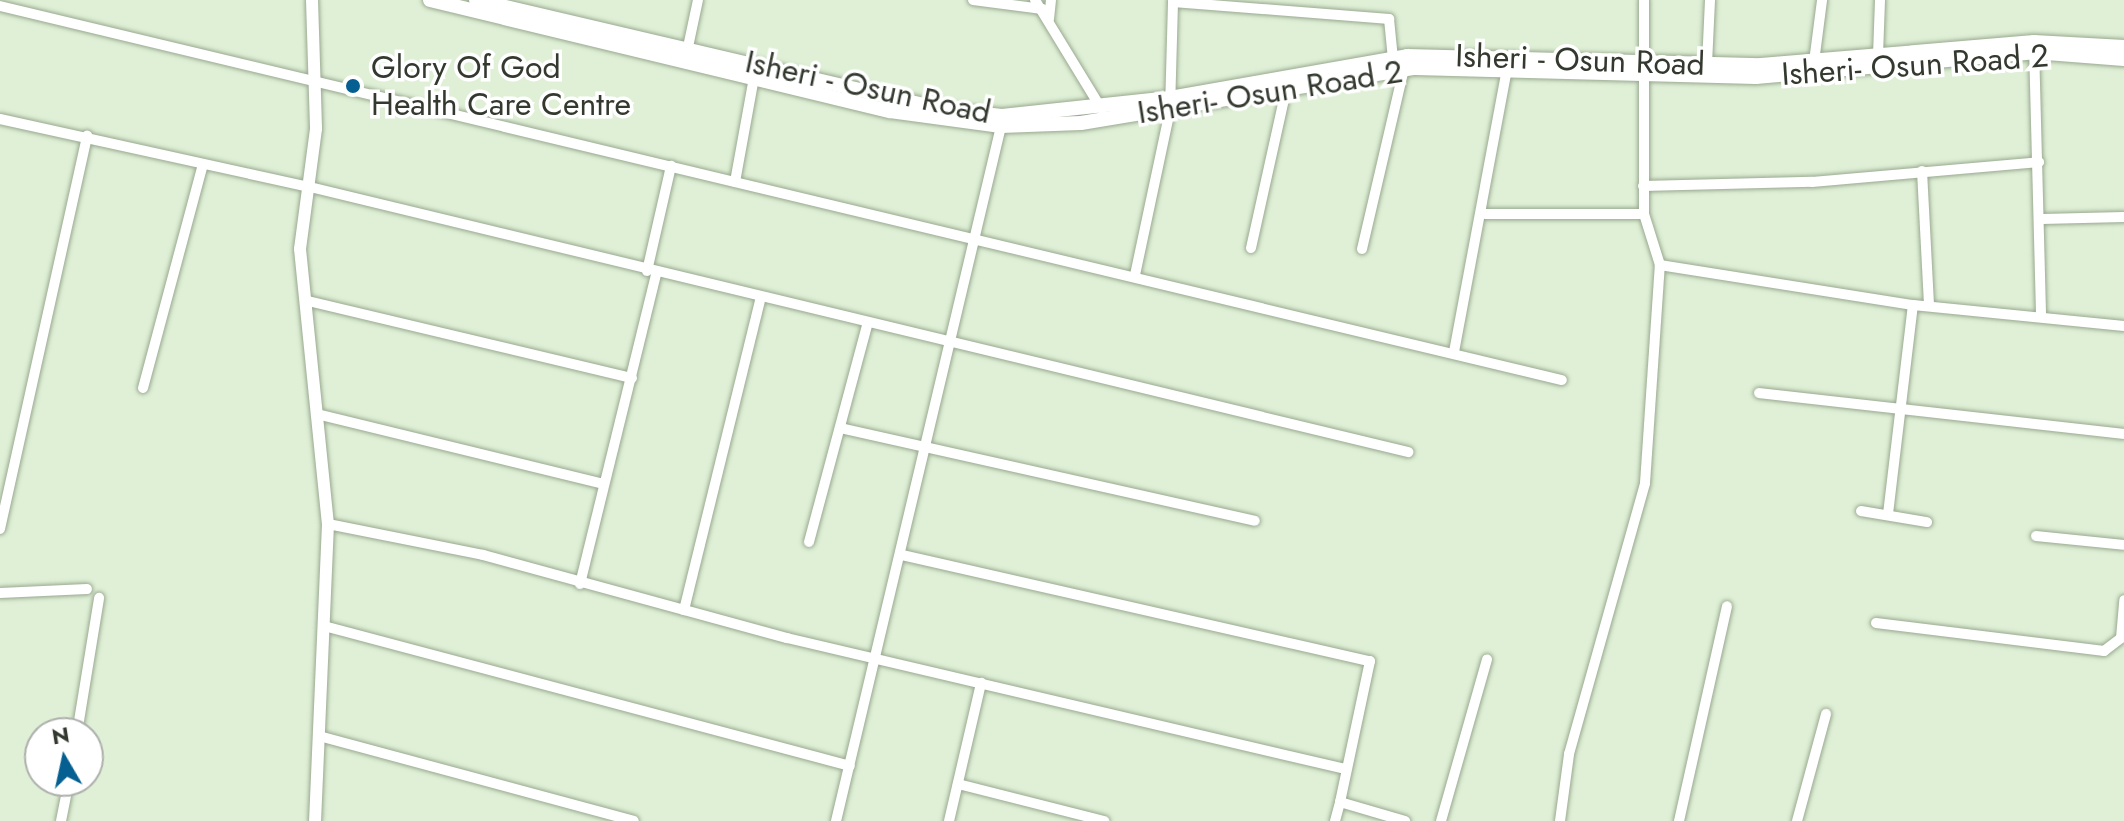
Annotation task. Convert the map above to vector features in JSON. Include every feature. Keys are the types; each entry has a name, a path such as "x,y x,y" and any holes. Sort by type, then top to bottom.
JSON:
{"main road":[{"name":"Isheri- Osun Road 2","path":"430,0 890,111 1001,126 1286,90 1399,64 1507,70 1642,68 1756,77 2034,47 2124,59"},
{"name":"Isheri - Osun Road","path":"476,0 688,47 946,110 1002,116 1170,104 1399,64 1642,68 1814,62 1878,55 2034,47 2124,47"}],"street":[{"path":"312,0 318,79 310,187 300,249 308,301 328,524 315,821"},
{"path":"688,47 698,0"},
{"path":"973,0 1038,4 1101,108"},
{"path":"1049,19 1051,0"},
{"path":"1560,821 1569,754 1645,483 1660,265 1644,214 1644,0"},
{"path":"1707,64 1710,0"},
{"path":"1814,62 1822,0"},
{"path":"1878,55 1880,0"},
{"path":"1135,275 1170,104 1173,1 1389,19 1399,64 1362,249"},
{"path":"0,6 318,79 977,242 1135,275 1562,380"},
{"path":"2034,47 2042,219 2041,316"},
{"path":"1454,352 1485,214 1507,70"},
{"path":"735,182 754,77"},
{"path":"1251,248 1286,90"},
{"path":"0,119 87,136 202,168 310,187 760,301 1408,452"},
{"path":"836,821 977,242 1001,126"},
{"path":"0,529 87,136"},
{"path":"1643,186 2039,162"},
{"path":"580,584 632,378 671,166"},
{"path":"143,388 202,168"},
{"path":"1922,171 1929,305"},
{"path":"1485,214 1644,214"},
{"path":"2042,219 2124,217"},
{"path":"1660,265 1913,305 2124,326"},
{"path":"308,301 632,378"},
{"path":"684,610 760,301"},
{"path":"1888,514 1913,305"},
{"path":"809,542 867,325"},
{"path":"1759,393 2124,434"},
{"path":"317,414 604,484"},
{"path":"840,428 1255,521"},
{"path":"1861,511 1927,522"},
{"path":"328,524 877,659 1345,769"},
{"path":"2036,536 2124,545"},
{"path":"902,555 1370,661 1335,821"},
{"path":"0,593 87,589"},
{"path":"80,717 99,598"},
{"path":"1876,623 2104,651 2121,638 2124,605"},
{"path":"1679,821 1727,606"},
{"path":"324,626 850,766"},
{"path":"1441,821 1487,659"},
{"path":"949,821 981,683"},
{"path":"1797,821 1826,714"},
{"path":"319,736 634,821"},
{"path":"958,784 1104,821"},
{"path":"61,821 66,797"},
{"path":"1340,802 1405,821"}],"place":[{"name":"Glory Of God Health Care Centre","path":"353,86"}]}
